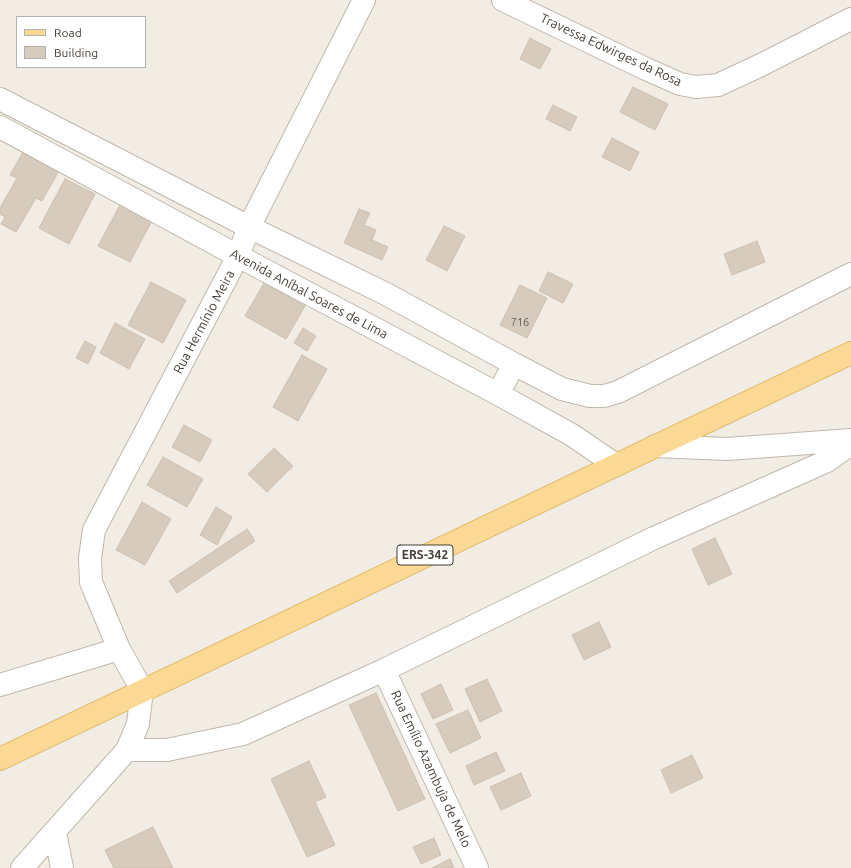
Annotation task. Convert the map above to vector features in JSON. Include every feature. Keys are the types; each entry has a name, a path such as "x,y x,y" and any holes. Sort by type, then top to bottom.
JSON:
{"main road":[{"name":"ERS-342","path":"0,759 851,353"}],"street":[{"name":"Rua Hermínio Meira","path":"142,690 119,649 91,582 90,558 94,530 238,256 249,227 364,0"},
{"name":"Travessa Edwirges da Rosa","path":"503,0 646,69 680,84 696,87 718,85 851,19"},
{"path":"0,99 249,227 386,294 562,389 590,396 604,396 618,392 851,274"},
{"name":"Avenida Aníbal Soares de Lima","path":"0,127 238,256 498,394 572,435 616,465"},
{"path":"498,394 514,364"},
{"path":"656,446 727,450 851,440"},
{"path":"127,750 167,750 243,734 384,670 654,538 827,461 851,444"},
{"path":"0,685 119,649"},
{"name":"Rua Emílio Azambuja de Melo","path":"384,670 477,868"},
{"path":"22,868 127,750 138,724 142,690"},
{"path":"55,832 62,868"}],"building":[{"path":"530,38 551,49 540,69 520,59"},
{"path":"633,87 668,104 655,130 620,112"},
{"path":"553,105 577,117 570,131 546,119"},
{"path":"612,138 639,152 630,171 602,157"},
{"path":"24,150 60,169 42,201 36,198 16,232 1,224 5,217 0,214 0,208 17,178 10,175"},
{"path":"65,179 95,194 69,244 39,228"},
{"path":"121,203 153,219 130,262 98,246"},
{"path":"359,209 370,213 364,225 376,230 372,240 388,247 382,260 344,243"},
{"path":"444,226 465,236 447,271 426,260"},
{"path":"757,241 765,262 732,275 724,254"},
{"path":"548,272 573,284 563,303 539,291"},
{"path":"151,282 186,300 163,343 128,325"},
{"path":"264,283 305,306 286,339 245,316"},
{"path":"520,285 547,298 527,338 500,325"},
{"path":"115,323 145,339 129,369 100,353"},
{"path":"303,328 316,336 307,351 294,343"},
{"path":"85,341 96,347 88,364 76,358"},
{"path":"302,355 327,369 298,421 273,407"},
{"path":"184,425 212,440 200,462 172,447"},
{"path":"274,448 293,466 267,492 248,474"},
{"path":"163,457 203,479 187,507 147,485"},
{"path":"142,502 171,519 145,565 116,550"},
{"path":"216,507 232,517 217,545 200,535"},
{"path":"247,529 255,541 177,593 169,581"},
{"path":"715,538 732,574 708,585 692,549"},
{"path":"599,622 611,647 584,660 572,635"},
{"path":"487,679 502,711 480,722 465,689"},
{"path":"441,684 453,710 433,719 421,694"},
{"path":"376,693 425,799 398,811 349,705"},
{"path":"468,710 481,738 450,753 436,724"},
{"path":"496,752 505,771 474,785 466,766"},
{"path":"692,755 703,778 671,793 661,770"},
{"path":"309,761 326,797 315,802 335,845 307,857 271,779"},
{"path":"521,773 531,796 501,810 490,787"},
{"path":"153,827 173,868 114,868 105,850"},
{"path":"434,838 441,855 421,864 413,847"},
{"path":"450,859 454,868 432,868"}]}
